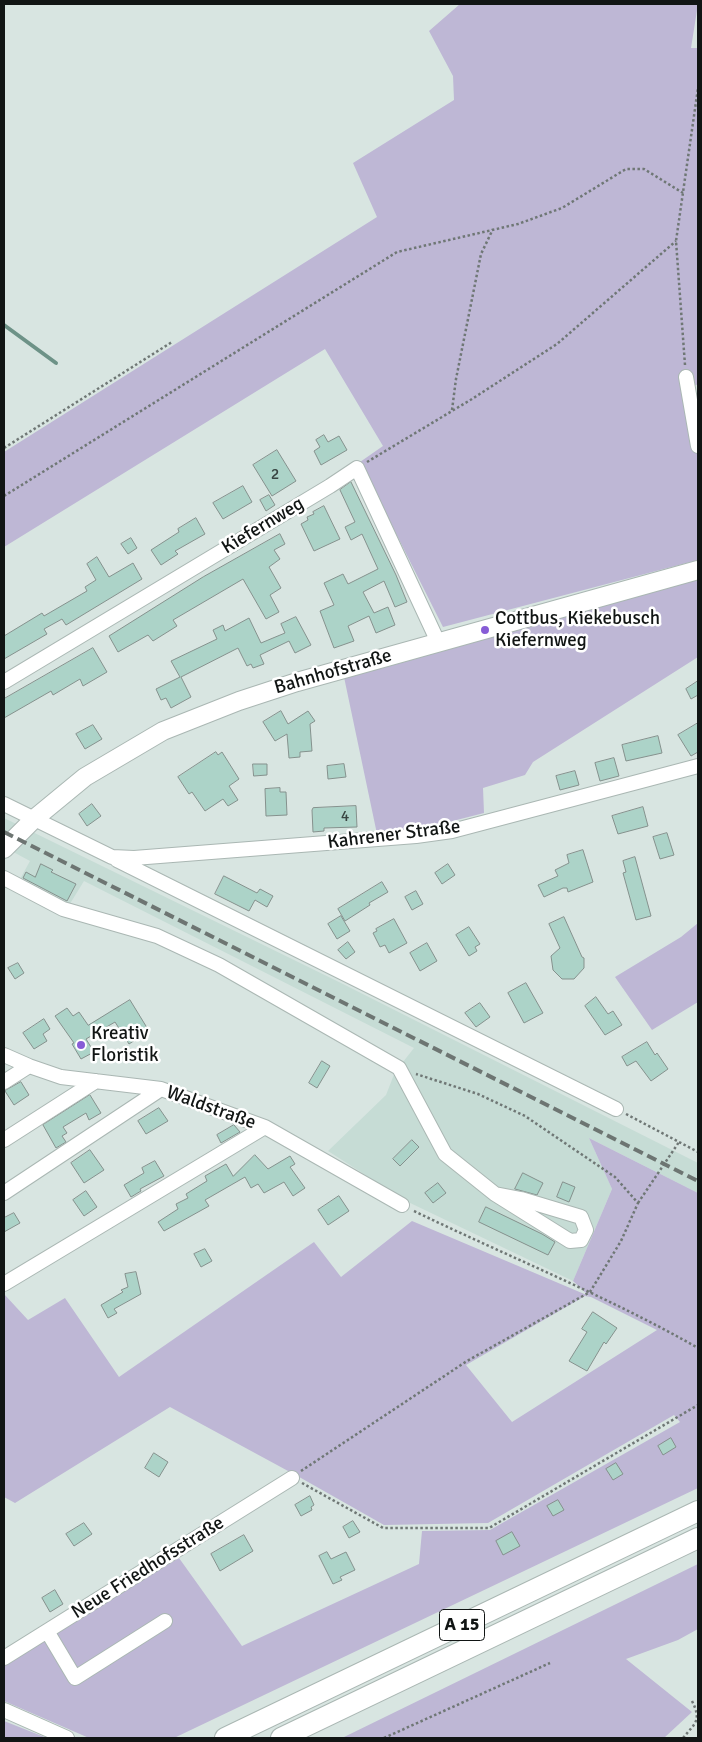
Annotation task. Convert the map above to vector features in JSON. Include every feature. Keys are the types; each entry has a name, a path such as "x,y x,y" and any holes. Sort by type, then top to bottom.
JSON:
{"highway":[{"name":"A 15","path":"225,1738 698,1511"},
{"name":"A 15","path":"281,1738 698,1538"}],"main road":[{"name":"Bahnhofstraße","path":"4,849 34,820 85,778 177,724 290,684 698,570"}],"street":[{"path":"686,377 698,446"},
{"path":"357,468 438,642"},
{"name":"Kiefernweg","path":"4,682 357,468"},
{"name":"Kahrener Straße","path":"112,857 134,858 416,836 452,831 698,766"},
{"name":"Kahrener Straße","path":"4,804 616,1108"},
{"path":"4,878 64,909 157,936 219,965 399,1068 445,1154 495,1194 570,1241 581,1240 586,1230 581,1217 521,1199 495,1194"},
{"name":"Waldstraße","path":"4,1055 29,1066 61,1076 161,1089 264,1127 402,1205"},
{"path":"4,1082 29,1066"},
{"path":"4,1140 96,1081"},
{"path":"4,1193 161,1089"},
{"path":"4,1284 264,1127"},
{"name":"Neue Friedhofsstraße","path":"4,1658 292,1478"},
{"path":"47,1631 75,1678 165,1621"},
{"path":"4,1710 67,1738"}],"path":[{"path":"686,377 676,241 698,88"},
{"path":"4,496 397,252 518,224 562,208 626,170 644,169 684,193"},
{"path":"452,411 456,379 481,254 493,230"},
{"path":"357,468 452,411 557,344 676,241"},
{"path":"4,448 172,342"},
{"path":"399,1068 478,1094 525,1116 615,1177 638,1203"},
{"path":"616,1108 698,1152"},
{"path":"679,1142 638,1203 621,1241 590,1292 467,1361 292,1478 383,1528 489,1528 698,1406"},
{"path":"402,1205 486,1246 590,1292 658,1325 698,1348"},
{"path":"384,1738 550,1663"},
{"path":"682,1738 695,1723 698,1713 692,1701"}],"shaded area":[{"path":"460,4 698,4 691,48 698,48 698,384 692,387 698,437 698,560 443,627 360,462 383,446 325,349 4,547 4,452 377,217 353,163 454,100 453,76 429,31"},
{"path":"698,575 698,657 533,762 525,775 483,788 484,813 441,824 377,834 344,677 383,668"},
{"path":"4,818 341,983 698,1163 698,1193 589,1138 612,1189 573,1281 406,1201 328,1151 386,1095 395,1072 414,1048 84,881 68,907 19,881 30,861 4,847"},
{"path":"698,923 698,1002 652,1030 615,977 681,937"},
{"path":"589,1138 698,1193 698,1488 174,1738 89,1738 4,1701 4,1662 179,1558 242,1646 419,1564 422,1531 490,1530 680,1422 674,1415 488,1523 384,1525 170,1407 15,1503 4,1497 4,1294 28,1320 65,1298 119,1377 314,1242 341,1277 412,1221 589,1296 573,1281 612,1189","holes":["585,1296 591,1297 657,1330 512,1422 466,1365"]},
{"path":"698,1564 698,1629 678,1640 626,1659 692,1712 664,1738 342,1738"},
{"path":"4,1721 47,1738 4,1738"}],"building":[{"path":"324,435 328,442 339,436 347,450 321,465 314,451 320,447 316,440"},
{"path":"277,450 296,481 272,496 253,465"},
{"path":"351,482 407,602 395,607 384,581 363,592 374,613 388,607 395,625 376,633 369,616 348,626 354,641 334,648 320,611 334,605 324,583 343,574 348,584 378,569 362,534 351,540 345,527 355,522 340,490"},
{"path":"243,486 252,502 223,519 213,503"},
{"path":"269,495 275,505 266,511 260,500"},
{"path":"324,506 340,539 314,551 301,524 308,520 307,517 314,514 313,512"},
{"path":"196,518 205,534 175,551 178,554 161,565 151,550 179,532 178,529"},
{"path":"280,534 285,544 274,550 280,559 269,567 281,588 270,595 279,612 266,619 243,579 173,620 177,626 153,641 148,635 118,652 109,636 203,577"},
{"path":"131,538 137,548 128,554 121,544"},
{"path":"97,557 109,577 133,563 142,579 66,625 62,619 44,629 47,634 4,659 4,636 42,613 44,616 87,591 85,587 96,580 87,564"},
{"path":"296,617 311,645 295,653 289,641 260,655 264,664 253,668 251,664 247,666 238,648 181,677 191,697 171,708 166,698 161,700 156,689 180,677 171,661 217,639 213,630 223,625 225,631 249,618 261,643 285,633 281,624"},
{"path":"93,648 107,672 83,686 80,679 53,695 51,691 4,718 4,699"},
{"path":"698,681 698,695 691,699 686,689"},
{"path":"281,711 288,724 308,711 315,721 310,724 312,751 300,752 300,757 289,758 287,734 275,741 263,722"},
{"path":"698,723 698,752 691,756 678,735"},
{"path":"93,725 102,739 85,749 76,734"},
{"path":"658,736 662,753 626,761 622,745"},
{"path":"216,752 218,755 222,752 239,779 229,786 238,800 228,806 223,799 205,811 192,792 189,794 178,777"},
{"path":"614,758 619,776 600,781 595,763"},
{"path":"253,764 267,764 267,775 254,776"},
{"path":"344,764 346,777 328,779 327,766"},
{"path":"575,771 579,785 560,790 556,776"},
{"path":"280,788 280,792 286,792 287,815 266,816 265,789"},
{"path":"92,804 101,816 87,826 79,814"},
{"path":"356,806 357,827 324,828 324,831 313,832 313,808"},
{"path":"643,807 648,826 618,834 612,816"},
{"path":"667,833 674,855 660,859 653,837"},
{"path":"583,850 593,882 568,892 567,888 563,888 544,897 538,885 558,876 555,870 569,863 567,855"},
{"path":"635,857 651,916 636,920 623,873 626,872 623,861"},
{"path":"41,864 53,870 51,872 76,884 67,901 23,878 26,872 35,877"},
{"path":"448,864 455,875 442,884 435,873"},
{"path":"224,876 257,893 260,889 273,896 267,907 255,900 249,911 215,894"},
{"path":"382,882 388,892 369,903 370,905 345,921 338,909"},
{"path":"416,891 423,904 412,910 405,897"},
{"path":"341,916 350,931 337,939 328,924"},
{"path":"564,917 584,958 584,968 574,979 562,979 553,970 551,956 560,948 549,924"},
{"path":"394,919 407,943 389,953 385,945 380,947 373,933 377,931 376,929"},
{"path":"469,927 480,944 475,947 477,951 469,956 456,935"},
{"path":"348,942 355,952 346,959 338,950"},
{"path":"427,943 437,961 420,971 410,953"},
{"path":"18,963 24,973 15,979 8,968"},
{"path":"526,983 543,1013 524,1023 508,993"},
{"path":"596,997 608,1014 613,1011 622,1025 605,1035 585,1006"},
{"path":"130,1000 149,1031 129,1044 115,1022 86,1039 94,1052 81,1059 72,1044 74,1043 55,1016 67,1008 73,1016 79,1012 88,1025"},
{"path":"480,1003 490,1017 476,1027 465,1013"},
{"path":"44,1019 50,1029 43,1034 47,1041 34,1049 23,1033"},
{"path":"647,1042 655,1055 657,1053 668,1069 651,1081 636,1061 627,1066 622,1057"},
{"path":"322,1061 330,1066 317,1088 309,1083"},
{"path":"21,1082 29,1095 14,1105 5,1091"},
{"path":"90,1095 101,1113 89,1120 86,1113 63,1127 67,1133 62,1136 66,1142 56,1148 43,1125"},
{"path":"159,1108 168,1121 146,1134 138,1121"},
{"path":"234,1125 240,1132 221,1143 217,1135"},
{"path":"412,1140 419,1147 400,1166 393,1159"},
{"path":"90,1150 104,1170 84,1183 71,1163"},
{"path":"255,1155 268,1169 290,1156 295,1164 290,1167 305,1188 293,1196 284,1182 264,1193 258,1184 251,1188 245,1177 205,1200 209,1206 164,1231 158,1222 178,1209 176,1204 188,1198 186,1194 207,1181 205,1176 226,1164 233,1176"},
{"path":"155,1161 164,1176 140,1189 141,1191 131,1197 124,1185 144,1173 142,1168"},
{"path":"523,1173 543,1183 537,1195 515,1189"},
{"path":"563,1182 575,1187 569,1202 557,1197"},
{"path":"438,1183 446,1193 433,1203 425,1193"},
{"path":"86,1191 97,1207 84,1216 73,1200"},
{"path":"339,1196 349,1211 328,1225 318,1210"},
{"path":"486,1207 555,1242 548,1255 479,1222"},
{"path":"14,1213 20,1223 4,1232 4,1218"},
{"path":"205,1249 212,1261 201,1267 194,1254"},
{"path":"136,1272 141,1294 114,1309 117,1313 108,1318 101,1305 128,1287 125,1274"},
{"path":"593,1312 617,1328 606,1344 604,1342 587,1371 569,1361 587,1332 582,1329"},
{"path":"671,1438 676,1447 663,1455 658,1446"},
{"path":"154,1453 168,1462 159,1477 145,1468"},
{"path":"616,1463 623,1474 613,1480 606,1469"},
{"path":"310,1496 314,1505 311,1507 312,1510 301,1516 295,1505"},
{"path":"558,1500 564,1510 553,1516 547,1506"},
{"path":"353,1521 360,1532 349,1538 343,1527"},
{"path":"84,1523 92,1534 74,1546 66,1534"},
{"path":"512,1532 520,1546 503,1555 496,1541"},
{"path":"244,1535 253,1551 220,1571 211,1554"},
{"path":"327,1552 331,1559 346,1552 355,1570 340,1577 342,1580 333,1584 319,1556"},
{"path":"55,1590 63,1604 50,1612 42,1598"}],"waterway":[{"path":"4,325 56,363"}],"railway":[{"path":"4,832 698,1181"}],"place":[{"name":"Cottbus, Kiekebusch Kiefernweg","path":"485,630"},
{"name":"Kreativ Floristik","path":"81,1045"}]}
